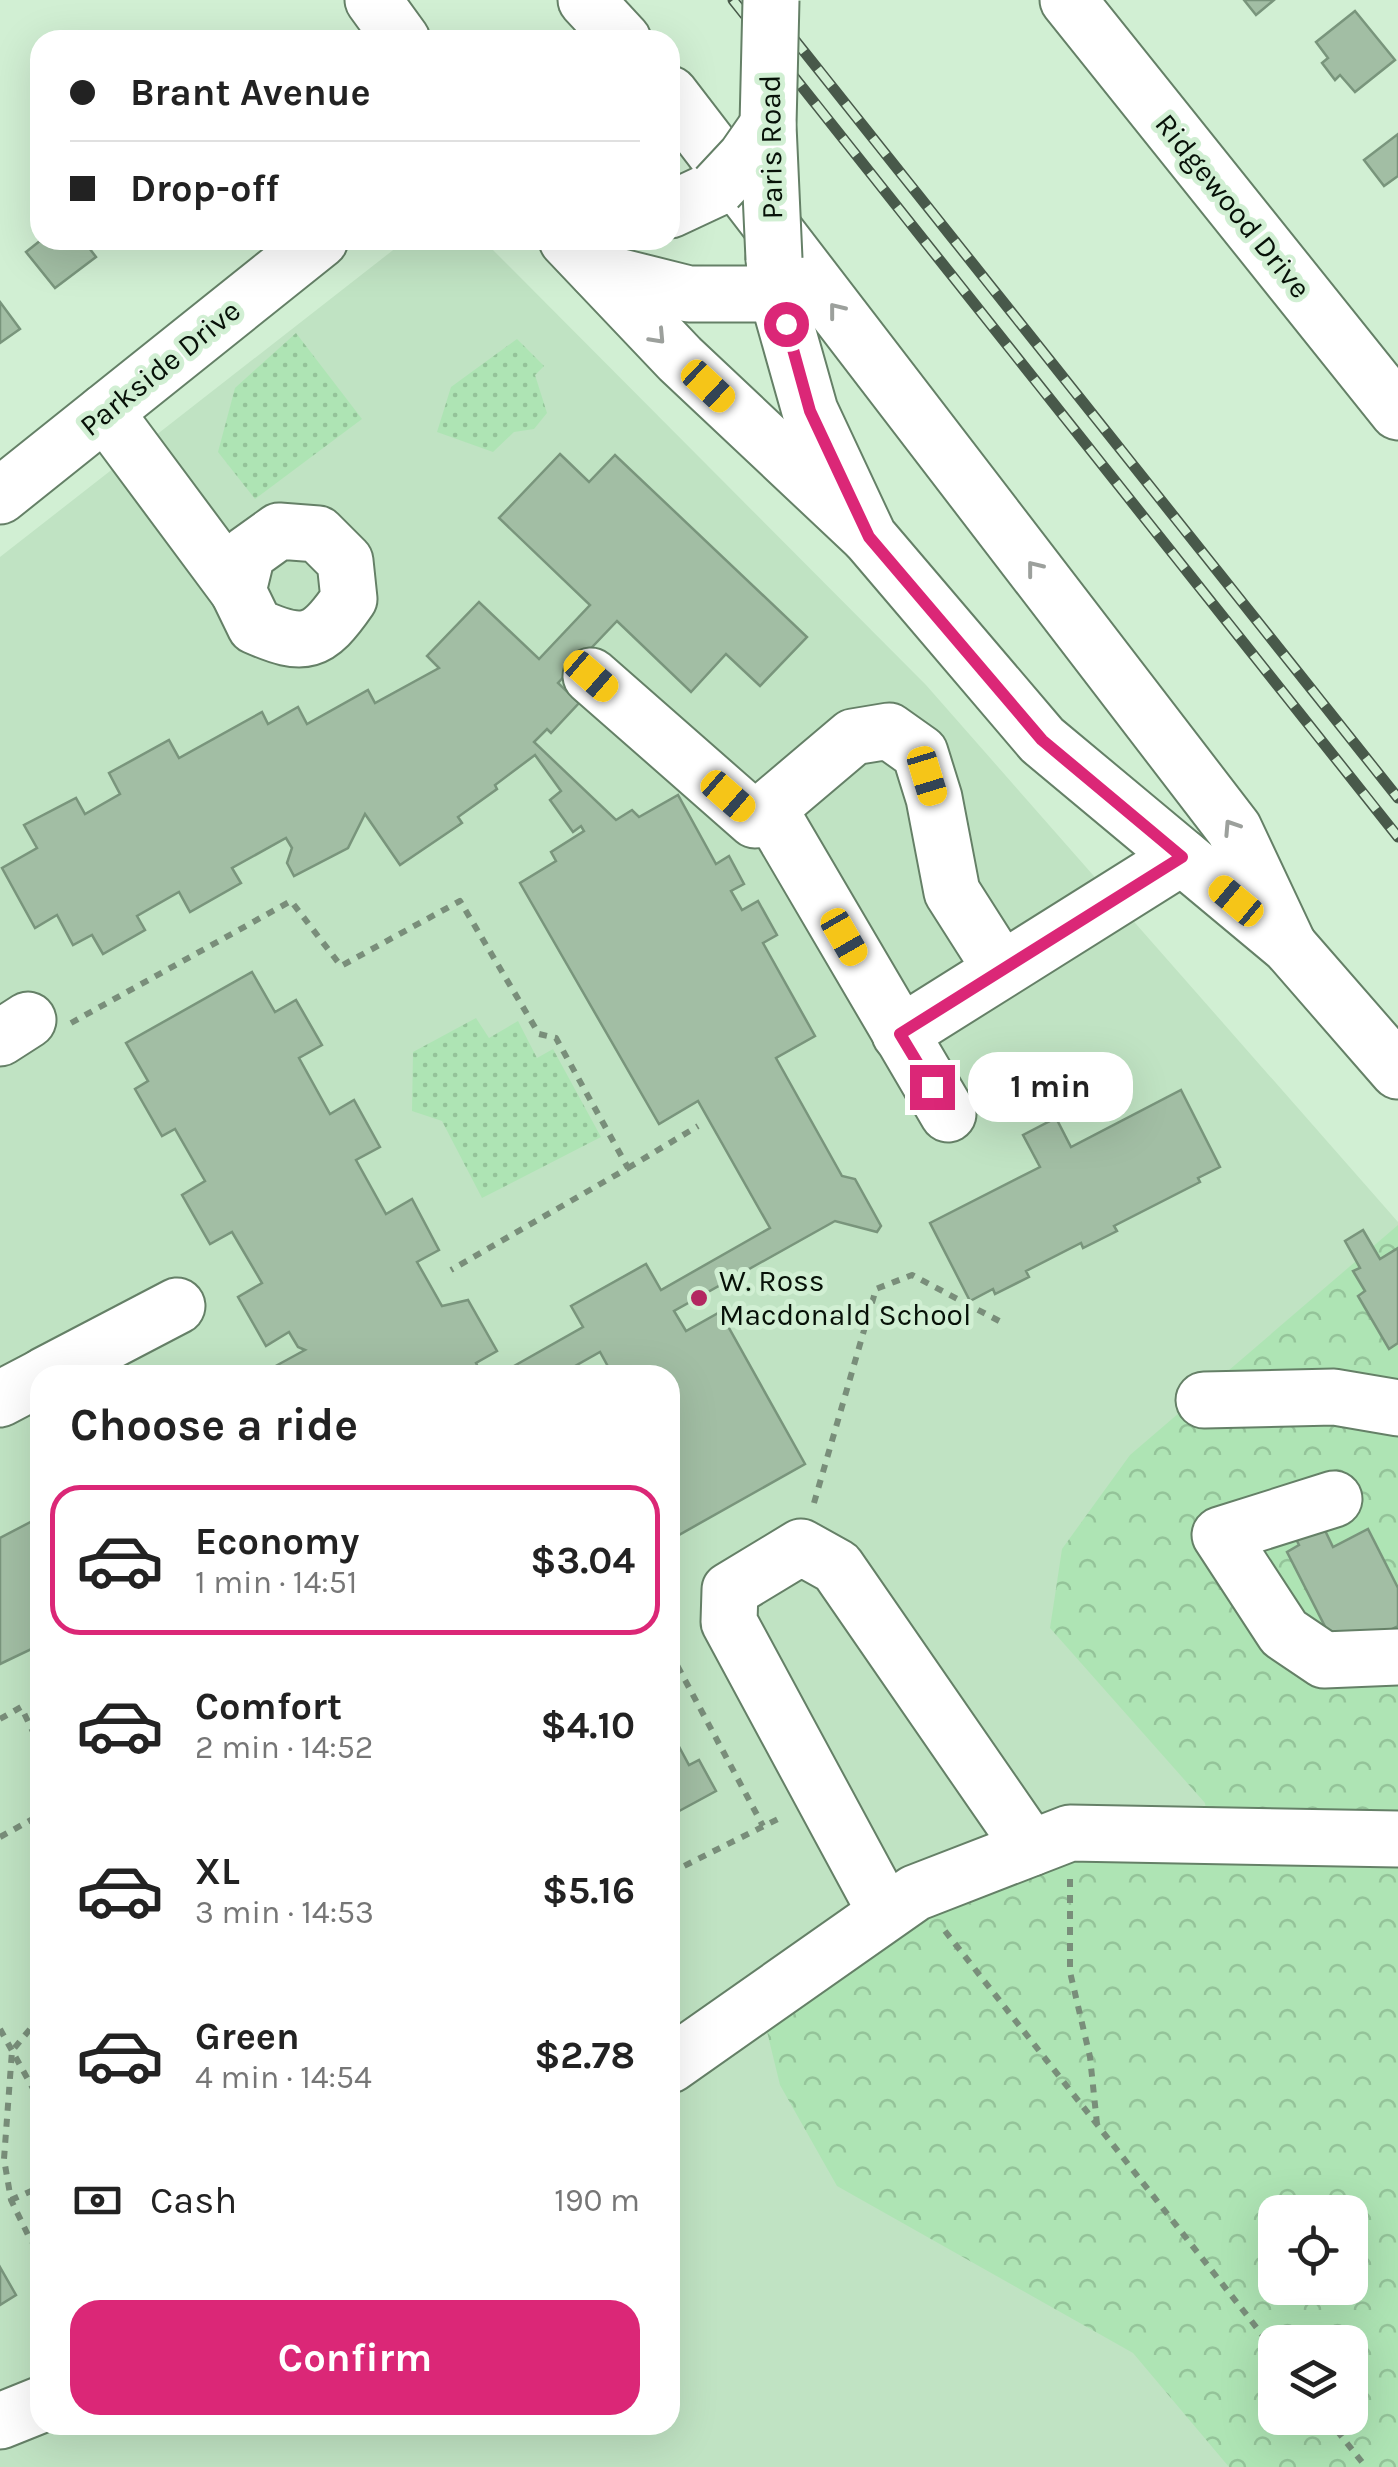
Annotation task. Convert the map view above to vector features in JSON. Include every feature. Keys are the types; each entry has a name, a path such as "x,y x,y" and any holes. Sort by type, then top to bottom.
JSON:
{"main road":[{"path":"373,0 395,30"},
{"path":"586,0 614,30"},
{"name":"Paris Road","path":"771,0 768,125 776,277 810,411 869,537"},
{"name":"Ridgewood Drive","path":"1068,0 1398,412"},
{"path":"680,107 1234,829 1289,946"},
{"path":"694,199 746,158 768,125"},
{"name":"Parkside Drive","path":"0,496 308,250"},
{"path":"582,256 680,359 869,537 1042,740 1289,946 1398,1071"},
{"path":"582,256 690,294 776,277"},
{"path":"105,412 238,591"},
{"path":"591,676 755,820 853,736 888,732 920,753 934,798 952,892 1001,969"},
{"path":"769,808 948,1114"},
{"path":"900,1034 1182,857"},
{"path":"63,1365 177,1306"},
{"path":"0,1398 30,1382"},
{"path":"1204,1400 1334,1398 1398,1408"},
{"path":"1334,1499 1220,1535 1284,1633 1324,1660 1398,1657"},
{"path":"900,1902 826,1795 730,1622 730,1590 802,1547 837,1567 1050,1840"},
{"path":"680,2058 900,1902 1050,1840 1398,1838"},
{"path":"0,2421 30,2409"}],"path":[{"path":"14,1029 67,1025 291,901 341,966 460,901 539,1034 556,1038 628,1168"},
{"path":"451,1270 698,1126"},
{"path":"802,1547 876,1290 912,1275 1004,1323"},
{"path":"680,1671 763,1826"},
{"path":"0,1719 20,1707 30,1726"},
{"path":"680,1868 826,1795"},
{"path":"0,1836 30,1820"},
{"path":"1050,1840 1070,1972 1090,2057 1097,2124"},
{"path":"900,1902 1097,2124 1258,2329"},
{"path":"0,2029 30,2083"},
{"path":"30,2029 12,2051 4,2159 11,2200 30,2239"},
{"path":"11,2200 30,2191"},
{"path":"1341,2435 1366,2467"}],"shaded area":[{"name":"W. Ross Macdonald School","path":"393,250 493,250 926,685 1398,1222 1398,2467 0,2467 0,557"}],"green space":[{"path":"296,333 362,419 255,499 218,452 235,388"},
{"path":"517,339 544,366 535,375 547,413 534,429 514,432 493,452 437,432 451,387"},
{"path":"476,1018 489,1038 518,1021 537,1058 553,1049 601,1137 482,1198 442,1121 412,1111 413,1052"},
{"path":"1398,1225 1398,2467 1229,2467 1133,2353 837,2186 780,2085 762,2011 987,1867 1209,1833 1205,1803 1050,1628 1062,1549 1130,1455"}],"building":[{"path":"1244,0 1274,0 1256,15"},
{"path":"1355,11 1395,60 1355,92 1340,75 1335,80 1322,63 1328,58 1316,42"},
{"path":"1398,134 1398,176 1384,186 1364,160"},
{"path":"30,249 91,250 96,257 55,288 26,252"},
{"path":"0,302 20,329 0,343"},
{"path":"560,454 589,482 615,455 807,637 760,686 726,654 691,692 617,621 558,683 579,703 551,733 547,729 534,742 616,820 632,810 639,817 678,795 716,864 729,856 744,884 731,891 742,910 758,901 777,935 763,943 815,1036 776,1058 842,1176 855,1179 881,1226 877,1232 835,1221 674,1311 686,1331 720,1312 805,1464 680,1534 680,1365 607,1365 600,1352 577,1365 516,1365 583,1327 571,1306 646,1264 661,1290 770,1228 698,1101 659,1124 520,883 556,861 551,852 584,831 581,826 573,832 550,800 561,791 535,755 458,817 462,823 400,865 365,814 348,848 294,876 287,863 292,848 286,838 232,868 241,883 190,912 179,892 137,916 145,930 103,954 92,935 73,945 57,915 35,928 2,868 37,848 24,825 76,798 85,814 120,794 109,773 169,740 179,758 262,712 268,724 298,707 307,724 368,690 375,703 439,668 427,656 479,602 539,659 590,605 499,518"},
{"path":"252,972 275,1012 296,1000 322,1045 299,1058 330,1114 354,1100 380,1147 356,1160 386,1214 412,1199 439,1250 417,1262 442,1306 468,1300 497,1351 477,1365 277,1365 305,1350 298,1347 289,1332 266,1346 238,1297 262,1283 232,1232 210,1244 182,1195 205,1181 175,1129 162,1136 135,1089 148,1081 126,1043"},
{"path":"1181,1090 1220,1167 1198,1178 1200,1182 1114,1226 1117,1231 1083,1248 1081,1243 1026,1271 1029,1277 970,1301 930,1223 1040,1167 1023,1135 1056,1118 1071,1147"},
{"path":"1363,1230 1380,1259 1398,1248 1398,1343 1389,1349 1358,1296 1365,1291 1353,1271 1360,1268 1345,1241"},
{"path":"1319,1518 1333,1547 1368,1529 1398,1588 1398,1626 1349,1650 1336,1648 1287,1552 1299,1545 1292,1531"},
{"path":"30,1522 30,1650 0,1664 0,1538"},
{"path":"680,1748 689,1765 699,1760 716,1791 680,1811"},
{"path":"0,2267 16,2295 0,2305"}],"railway":[{"path":"733,0 1398,837"},
{"path":"763,0 1398,798"}],"place":[{"name":"W. Ross Macdonald School","path":"699,1298"}],"route":[{"path":"786,324 810,411 869,537 1042,740 1182,857 900,1034 932,1087"}]}
